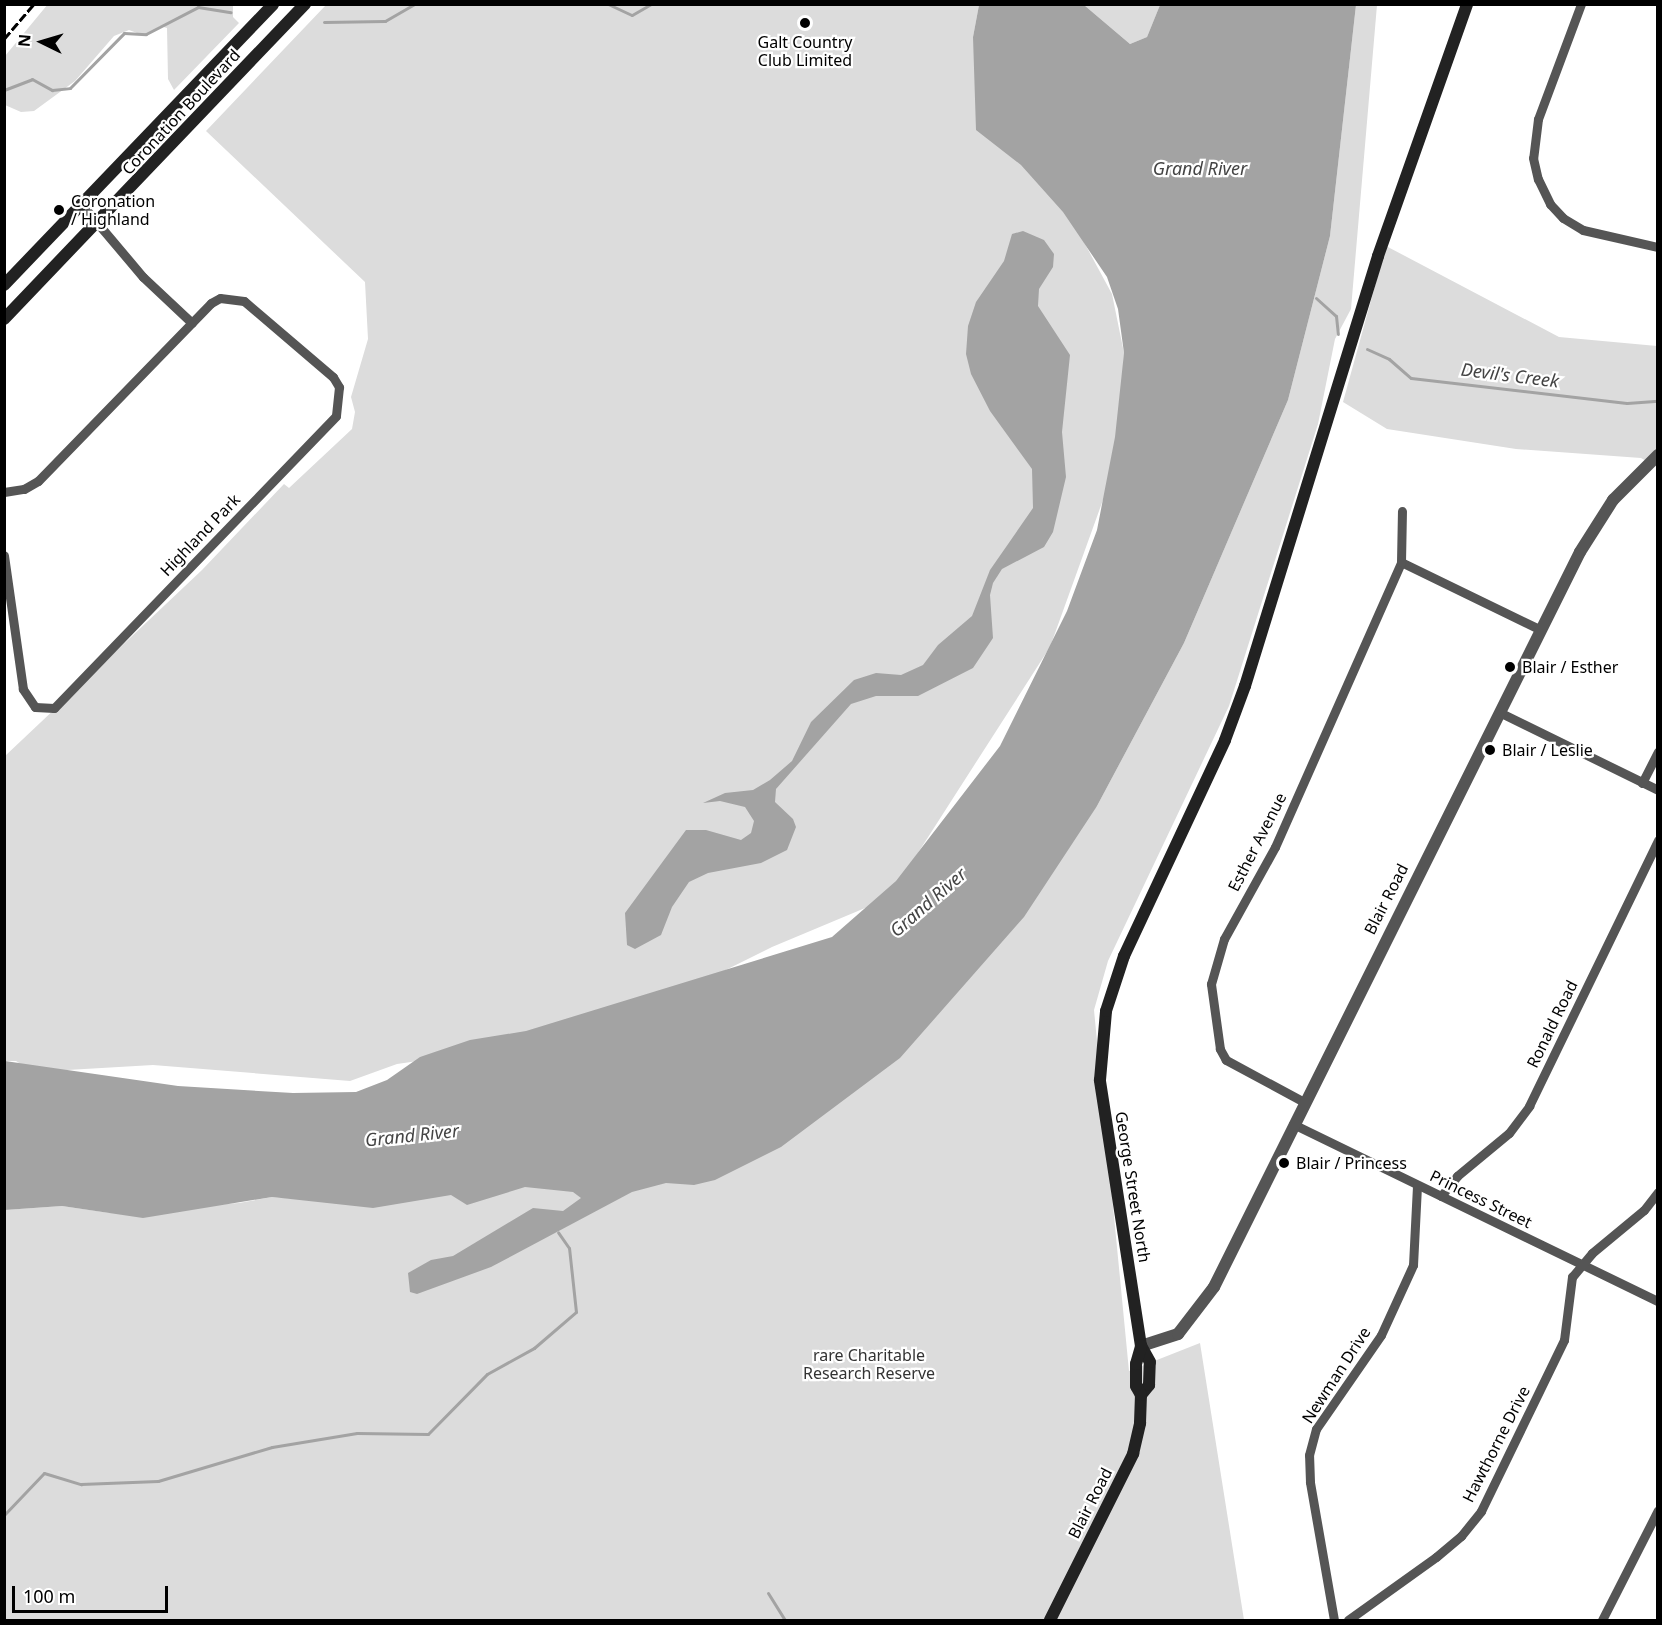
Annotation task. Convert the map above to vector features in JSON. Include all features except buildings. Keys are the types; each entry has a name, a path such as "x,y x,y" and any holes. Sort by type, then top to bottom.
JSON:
{"main road":[{"name":"Coronation Boulevard","path":"4,285 83,206 273,4"},
{"name":"Coronation Boulevard","path":"4,319 99,224 305,4"},
{"name":"George Street North","path":"1141,1346 1100,1080 1102,1033 1111,990 1124,956 1225,740 1245,686 1382,245 1467,4"},
{"path":"220,62 236,78"},
{"name":"Blair Road","path":"1050,1620 1133,1454 1141,1395 1149,1385 1150,1362 1141,1346"}],"street":[{"path":"1581,4 1538,119 1533,158 1538,179 1550,204 1583,230 1658,247"},
{"path":"83,206 143,276 192,323"},
{"name":"Highland Park","path":"4,492 24,489 38,481 192,323 220,298 244,302 333,377 341,399 336,416 54,708 35,707 23,688 4,555"},
{"name":"Blair Road","path":"1141,1346 1178,1334 1203,1304 1499,712 1600,518 1628,482 1658,455"},
{"name":"Esther Avenue","path":"1304,1102 1226,1060 1220,1049 1211,984 1224,939 1275,847 1401,562 1402,511"},
{"path":"1401,562 1541,630"},
{"path":"1499,712 1658,790"},
{"path":"1642,783 1658,752"},
{"name":"Ronald Road","path":"1441,1196 1457,1176 1519,1122 1658,840"},
{"name":"Princess Street","path":"1293,1124 1658,1301"},
{"name":"Newman Drive","path":"1334,1620 1310,1482 1309,1455 1316,1429 1381,1335 1413,1265 1417,1185"},
{"path":"1582,1265 1644,1210 1658,1192"},
{"name":"Hawthorne Drive","path":"1348,1620 1436,1557 1461,1536 1481,1510 1564,1340 1572,1277 1582,1265"},
{"path":"1602,1620 1658,1510"}],"green space":[{"path":"48,4 233,5 233,17 239,23 174,90 168,79 167,28 160,26 145,36 129,30 114,36 75,81 34,111 21,112 5,105 5,56"},
{"path":"326,5 979,5 973,37 1112,294 1124,353 1121,450 1050,647 889,898 772,947 593,1036 397,1064 350,1081 153,1065 33,1072 16,1061 5,1061 5,756 202,570 284,484 289,488 352,429 355,412 351,397 368,339 365,282 206,131"},
{"path":"1084,5 1160,5 1147,37 1130,44"},
{"name":"rare Charitable Research Reserve","path":"1356,5 1377,5 1351,309 1335,339 1318,424 1229,706 1108,961 1094,1010 1129,1371 1200,1343 1244,1620 5,1620 5,1210 62,1206 110,1213 239,1203 272,1197 297,1199 443,1188 1097,806 1184,643 1288,400 1330,236"},
{"path":"1386,246 1559,337 1657,346 1657,467 1641,458 1516,449 1387,429 1343,402"}],"water":[{"name":"Grand River","path":"979,5 1084,5 1130,44 1147,37 1160,5 1356,5 1330,236 1288,400 1184,643 1097,806 1024,917 900,1058 781,1147 715,1180 694,1185 666,1183 632,1192 491,1267 417,1294 410,1292 408,1273 431,1260 453,1256 533,1208 563,1211 581,1198 573,1192 525,1187 467,1205 451,1195 373,1208 272,1197 143,1218 62,1206 5,1210 5,1061 178,1086 293,1093 356,1092 387,1080 420,1057 470,1040 526,1031 832,937 896,881 1000,746 1067,611 1097,530 1115,437 1124,353 1118,309 1107,277 1063,212 1021,165 976,130 973,37"},
{"path":"1023,231 1044,240 1054,254 1053,267 1039,289 1038,306 1070,355 1062,432 1066,477 1053,532 1044,547 1002,569 993,583 990,595 993,638 973,668 918,696 876,696 851,704 776,789 775,802 793,819 796,827 787,850 761,863 708,873 689,882 672,907 661,935 635,949 627,945 625,913 686,830 706,830 741,840 751,833 754,821 745,807 720,801 703,803 725,793 753,790 770,780 792,761 811,722 854,680 876,673 901,675 923,665 938,645 972,616 990,570 1033,508 1032,469 990,411 971,374 966,354 968,326 976,302 1004,261 1012,234"}],"waterway":[{"path":"324,22 385,21 415,4"},
{"path":"608,4 632,15 651,4"},
{"path":"4,90 32,79 52,90 70,88 124,33 146,34 198,7 231,12"},
{"name":"Devil's Creek","path":"1316,298 1336,316 1338,334"},
{"name":"Devil's Creek","path":"1367,349 1389,359 1411,378 1627,403 1658,401"},
{"path":"4,1515 44,1473 81,1484 158,1481 272,1447 357,1433 428,1434 487,1374 534,1348 576,1312 569,1248 558,1232"},
{"path":"768,1593 785,1620"}],"railway":[{"path":"4,39 34,4"}],"place":[{"name":"Galt Country Club Limited","path":"805,23"},
{"name":"Coronation / Highland","path":"59,210"},
{"name":"Blair / Esther","path":"1510,667"},
{"name":"Blair / Leslie","path":"1490,750"},
{"name":"Blair / Princess","path":"1284,1163"}]}
